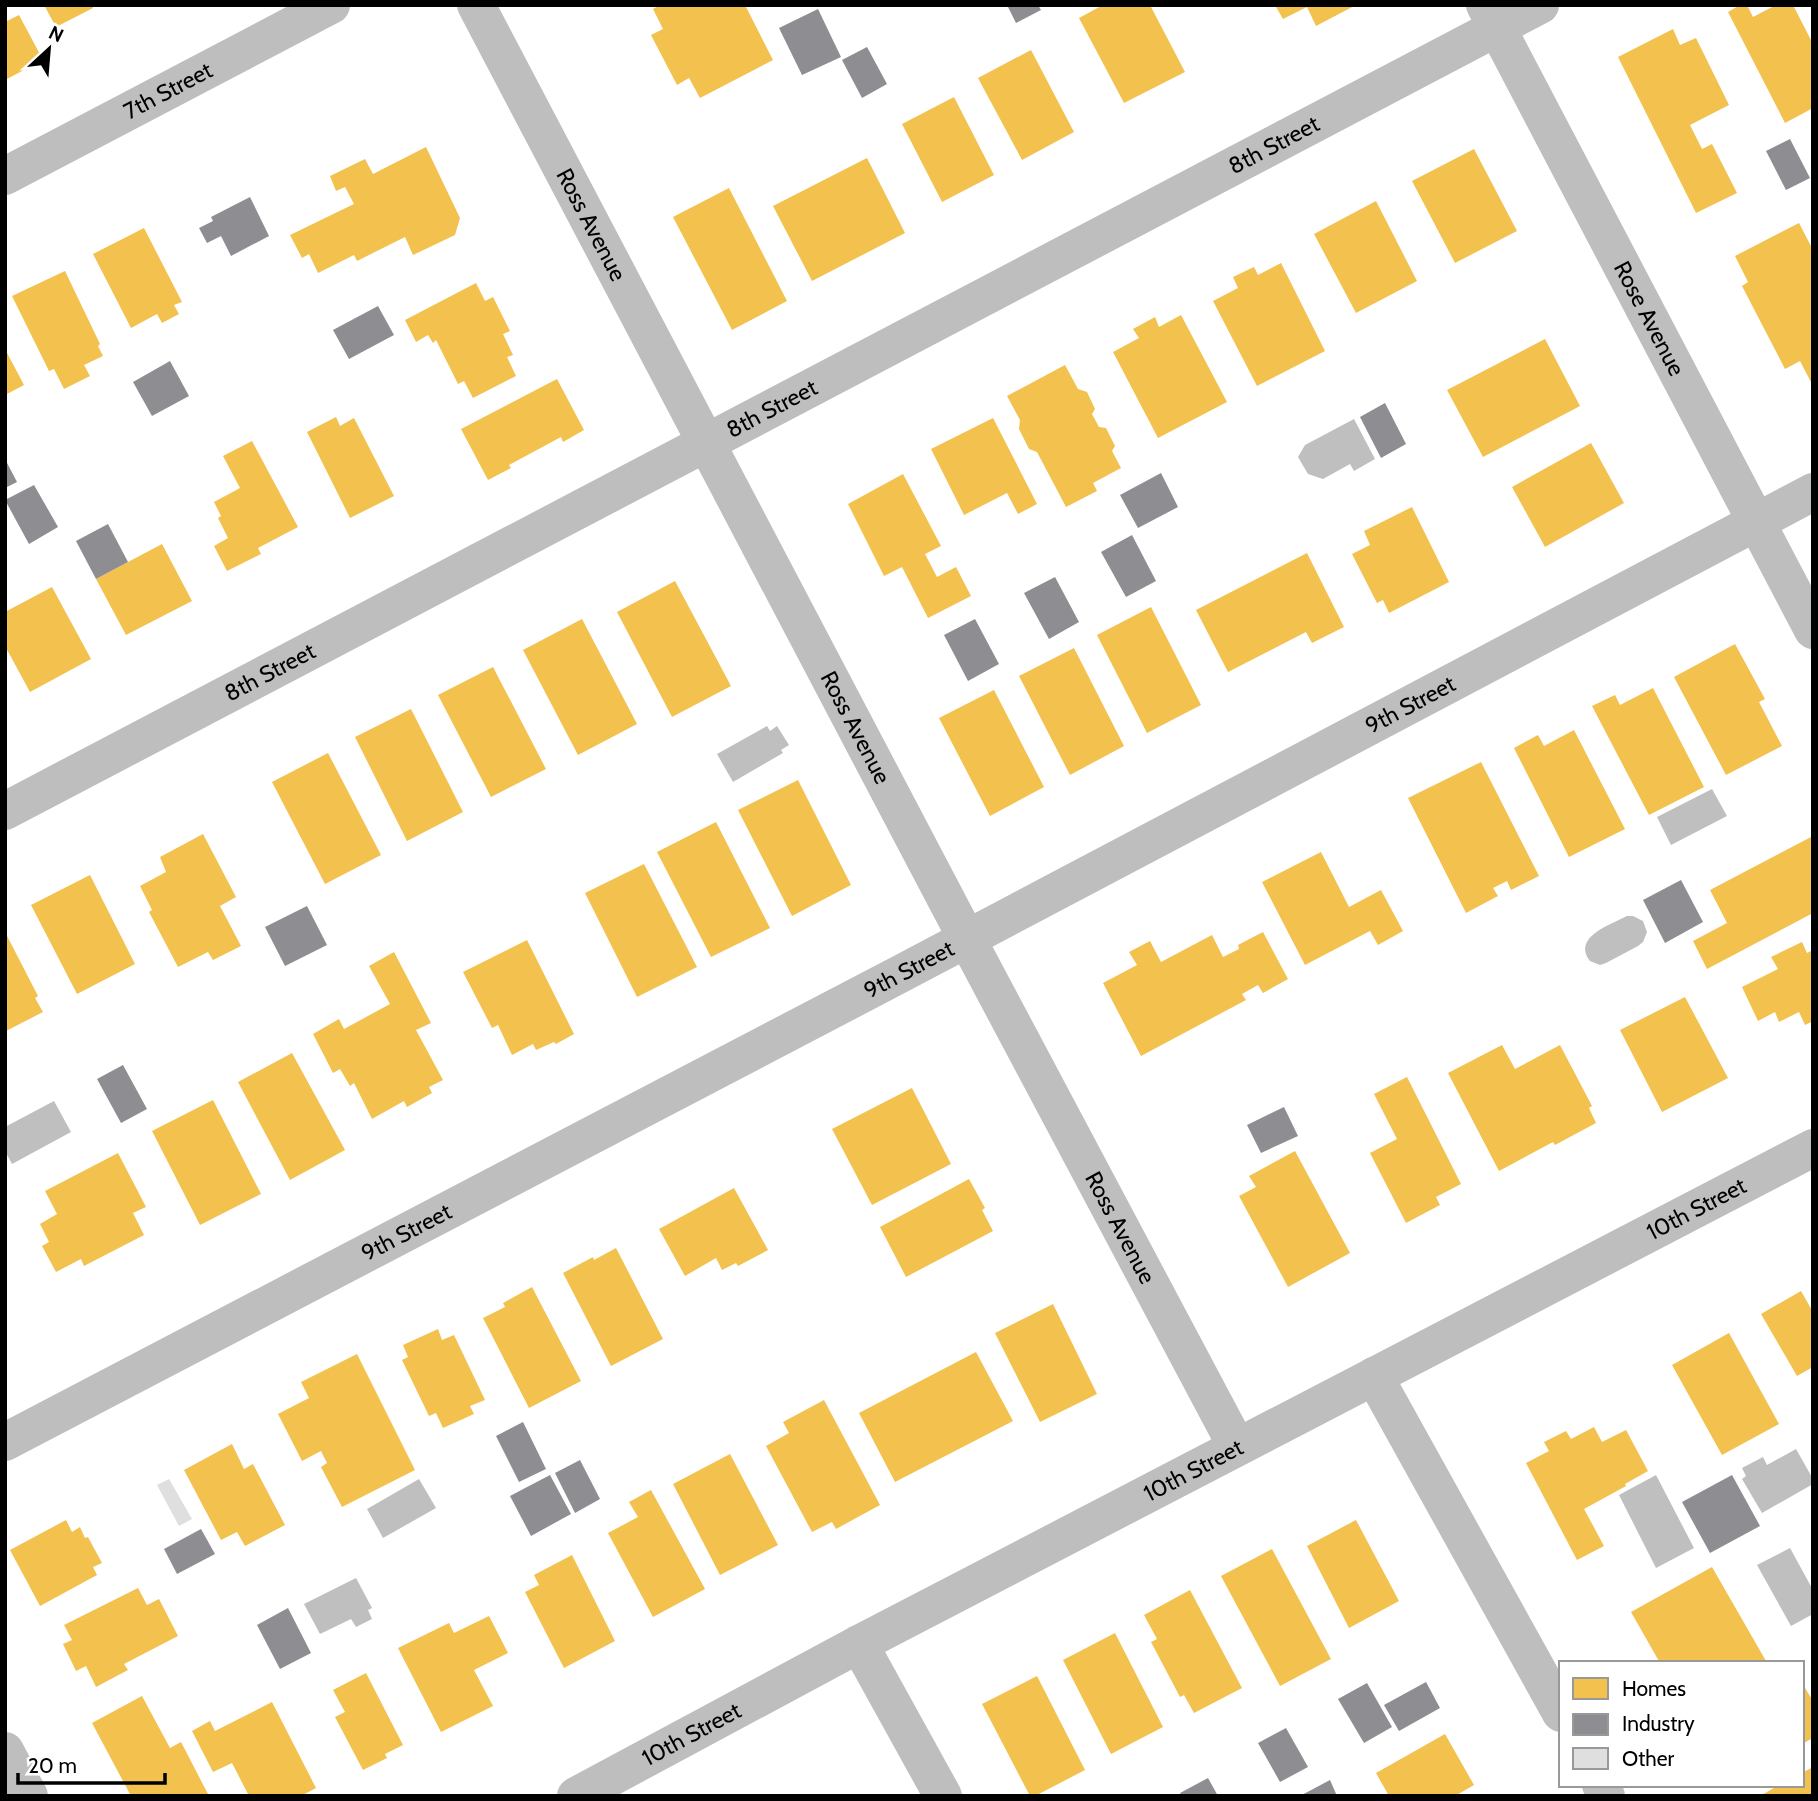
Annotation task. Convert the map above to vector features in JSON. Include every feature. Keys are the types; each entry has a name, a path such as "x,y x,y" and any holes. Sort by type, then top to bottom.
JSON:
{"street":[{"name":"7th Street","path":"5,176 331,5"},
{"name":"Ross Avenue","path":"476,5 1237,1447"},
{"name":"8th Street","path":"5,811 706,444 1490,16 1540,5"},
{"name":"Rose Avenue","path":"1490,16 1813,630"},
{"name":"9th Street","path":"5,1442 967,939 1813,492"},
{"name":"10th Street","path":"576,1796 859,1644 1813,1148"},
{"path":"1374,1377 1559,1709"},
{"path":"859,1644 943,1796"},
{"path":"5,1751 29,1796"}],"shaded area":[{"path":"1354,419 1375,459 1354,471 1350,464 1323,479 1308,474 1298,457 1305,445"},
{"path":"767,726 770,731 777,726 789,745 781,750 783,753 733,782 717,754"},
{"path":"1712,789 1727,816 1671,845 1657,817"},
{"path":"1627,916 1643,921 1647,932 1643,942 1606,963 1600,965 1590,961 1586,953 1589,939 1603,928"},
{"path":"54,1101 71,1132 12,1164 5,1151 5,1127"},
{"path":"1796,1449 1813,1479 1813,1484 1762,1513 1742,1479 1746,1476 1742,1468 1763,1457 1767,1465"},
{"path":"1656,1475 1694,1548 1656,1568 1619,1495"},
{"path":"419,1479 436,1508 383,1538 367,1509"},
{"path":"1790,1548 1813,1590 1813,1614 1791,1626 1757,1565"},
{"path":"356,1578 372,1608 368,1610 372,1619 356,1627 351,1619 320,1634 304,1604"}],"building: Homes":[{"path":"44,5 92,5 93,8 56,27"},
{"path":"660,5 745,5 773,60 700,98 689,78 677,85 651,35 663,29 653,9"},
{"path":"1103,5 1150,5 1185,72 1124,103 1079,18"},
{"path":"1275,5 1356,5 1316,26 1307,7 1283,19"},
{"path":"1740,5 1747,5 1753,17 1776,5 1793,5 1813,44 1813,108 1785,123 1728,12"},
{"path":"19,15 43,60 5,80 5,22"},
{"path":"1673,29 1680,45 1696,38 1729,105 1690,125 1702,149 1712,144 1737,193 1696,213 1618,57"},
{"path":"1031,50 1074,132 1022,160 978,78"},
{"path":"954,97 994,175 942,202 902,124"},
{"path":"426,147 460,218 455,235 413,255 405,237 357,261 354,255 318,273 309,254 302,258 290,235 354,204 345,187 336,191 330,176 365,159 373,174"},
{"path":"1474,149 1517,231 1455,263 1412,181"},
{"path":"867,158 905,233 812,281 773,206"},
{"path":"729,188 787,301 732,330 673,217"},
{"path":"1376,201 1417,281 1356,313 1314,234"},
{"path":"1799,223 1813,250 1813,386 1800,361 1785,369 1742,286 1748,282 1735,256"},
{"path":"144,228 182,302 174,305 179,314 162,323 157,314 131,328 93,254"},
{"path":"1281,263 1325,351 1257,386 1213,301 1238,288 1233,277 1254,267 1258,275"},
{"path":"65,271 100,344 98,346 103,356 84,365 90,376 64,389 54,369 49,371 12,296"},
{"path":"476,283 485,301 493,297 510,331 503,334 513,355 507,357 516,376 473,398 464,381 458,384 436,340 433,343 428,335 416,342 405,320"},
{"path":"1181,315 1227,402 1158,438 1113,352 1139,338 1133,329 1155,317 1159,327"},
{"path":"1545,339 1580,406 1483,457 1447,390"},
{"path":"5,349 24,385 5,395"},
{"path":"1065,365 1078,389 1087,392 1095,409 1092,414 1099,427 1106,428 1115,446 1112,451 1121,468 1093,483 1097,491 1066,507 1037,452 1029,449 1019,429 1020,420 1007,396"},
{"path":"557,379 584,430 563,442 561,437 509,465 511,468 488,480 461,429"},
{"path":"336,417 340,426 354,418 394,496 350,518 307,432"},
{"path":"993,418 1037,504 1018,514 1007,493 964,515 931,449"},
{"path":"252,441 298,527 258,548 261,554 227,571 214,546 228,538 214,502 240,488 223,456"},
{"path":"1591,443 1624,503 1545,547 1512,487"},
{"path":"903,474 941,546 925,554 937,577 956,567 971,596 928,618 902,567 884,576 848,504"},
{"path":"1412,507 1449,582 1389,613 1383,600 1377,603 1352,554 1370,545 1364,531"},
{"path":"162,544 192,601 126,635 96,579"},
{"path":"1307,553 1344,627 1312,643 1306,632 1228,672 1196,610"},
{"path":"675,581 731,686 672,717 617,612"},
{"path":"52,587 91,659 30,692 5,646 5,612"},
{"path":"1151,607 1201,705 1147,733 1097,635"},
{"path":"582,619 637,724 578,755 523,650"},
{"path":"1735,644 1765,699 1759,702 1782,746 1726,775 1674,677"},
{"path":"1074,648 1124,746 1070,775 1019,676"},
{"path":"493,667 546,769 491,797 438,695"},
{"path":"1653,688 1704,787 1649,815 1592,706 1615,695 1620,705"},
{"path":"994,690 1044,787 990,816 939,718"},
{"path":"411,709 463,812 407,841 355,737"},
{"path":"1574,730 1625,829 1569,857 1514,748 1538,735 1544,746"},
{"path":"328,753 381,855 325,884 272,782"},
{"path":"1481,762 1539,876 1511,890 1507,881 1493,888 1498,896 1466,913 1408,798"},
{"path":"798,780 851,885 792,916 738,810"},
{"path":"716,822 770,928 711,957 657,852"},
{"path":"203,834 236,897 220,906 241,946 213,960 208,952 178,967 149,912 152,910 140,886 166,872 160,857"},
{"path":"1813,836 1813,913 1707,969 1693,941 1727,923 1710,890"},
{"path":"1321,852 1349,907 1381,890 1403,931 1378,945 1370,931 1305,965 1262,882"},
{"path":"644,864 697,967 637,997 585,893"},
{"path":"90,875 135,964 77,994 31,905"},
{"path":"5,932 38,996 35,998 43,1012 6,1031"},
{"path":"1263,932 1288,979 1263,993 1258,985 1242,994 1246,1000 1141,1056 1103,983 1137,965 1129,952 1150,941 1161,962 1212,935 1223,957 1239,949 1238,945"},
{"path":"527,940 574,1034 556,1044 554,1042 536,1050 533,1044 512,1055 498,1025 492,1028 463,972"},
{"path":"1802,942 1807,953 1813,950 1813,1021 1805,1025 1799,1012 1779,1022 1775,1012 1758,1021 1742,987 1778,969 1771,957"},
{"path":"394,952 431,1023 416,1030 443,1080 429,1087 432,1093 407,1107 404,1101 372,1119 354,1083 350,1086 340,1069 333,1073 313,1034 339,1019 344,1029 390,1004 369,966"},
{"path":"1685,997 1728,1078 1662,1112 1620,1030"},
{"path":"1502,1045 1515,1069 1560,1045 1592,1106 1589,1108 1596,1123 1499,1171 1448,1073"},
{"path":"292,1053 345,1150 290,1180 238,1082"},
{"path":"1407,1077 1461,1184 1436,1197 1440,1205 1406,1223 1370,1153 1397,1139 1374,1094"},
{"path":"912,1088 951,1164 872,1205 832,1129"},
{"path":"213,1100 261,1194 200,1225 152,1131"},
{"path":"1295,1151 1350,1253 1288,1287 1239,1196 1256,1187 1249,1176"},
{"path":"118,1153 146,1207 133,1213 144,1235 84,1266 81,1259 56,1272 42,1246 49,1242 40,1224 57,1214 45,1191"},
{"path":"969,1179 985,1208 982,1210 993,1231 906,1277 880,1227"},
{"path":"734,1188 768,1250 738,1266 736,1263 722,1270 716,1258 685,1276 659,1229"},
{"path":"616,1248 663,1339 611,1366 563,1273"},
{"path":"532,1287 581,1381 529,1408 483,1318 505,1307 503,1303"},
{"path":"1801,1291 1813,1312 1813,1367 1797,1376 1761,1314"},
{"path":"1053,1304 1097,1394 1040,1422 995,1333"},
{"path":"438,1329 442,1340 454,1335 485,1400 470,1406 474,1414 443,1428 436,1413 429,1416 402,1360 408,1357 403,1345"},
{"path":"1729,1333 1779,1424 1722,1455 1672,1365"},
{"path":"976,1352 1013,1421 895,1482 859,1413"},
{"path":"357,1354 415,1470 342,1507 321,1467 327,1463 321,1451 302,1461 278,1414 309,1398 301,1382"},
{"path":"824,1400 880,1505 836,1529 832,1522 812,1532 766,1446 789,1433 783,1422"},
{"path":"1594,1427 1602,1442 1626,1430 1648,1471 1584,1509 1604,1546 1577,1560 1526,1463 1549,1451 1544,1442 1566,1431 1571,1439"},
{"path":"232,1444 244,1469 253,1464 285,1525 245,1546 237,1532 221,1540 184,1470"},
{"path":"730,1454 778,1545 720,1575 673,1484"},
{"path":"651,1490 705,1589 653,1617 608,1533 638,1517 629,1502"},
{"path":"66,1520 72,1532 80,1527 102,1563 93,1567 97,1575 40,1606 10,1550"},
{"path":"1356,1520 1399,1601 1349,1628 1307,1546"},
{"path":"1272,1549 1331,1659 1280,1686 1221,1576"},
{"path":"572,1555 615,1641 564,1668 525,1592 539,1585 534,1575"},
{"path":"1712,1567 1766,1661 1659,1661 1631,1612"},
{"path":"138,1588 147,1605 159,1599 178,1636 124,1664 128,1670 96,1687 86,1666 76,1671 63,1644 72,1640 64,1625"},
{"path":"1190,1590 1242,1688 1194,1713 1184,1695 1180,1697 1151,1642 1157,1639 1144,1615"},
{"path":"489,1616 508,1653 474,1670 493,1706 441,1732 398,1648 449,1623 454,1633"},
{"path":"1115,1633 1163,1727 1111,1754 1063,1660"},
{"path":"366,1673 403,1745 385,1754 387,1758 363,1770 335,1717 345,1712 333,1690"},
{"path":"1037,1676 1085,1770 1035,1796 1030,1796 982,1704"},
{"path":"1804,1686 1813,1701 1813,1738 1804,1743"},
{"path":"142,1696 170,1748 181,1742 209,1796 131,1796 92,1723"},
{"path":"272,1702 316,1788 301,1796 249,1796 232,1763 213,1772 192,1731 210,1721 215,1731"},
{"path":"1445,1734 1474,1785 1455,1796 1389,1796 1376,1773"},
{"path":"1813,1767 1813,1796 1760,1796 1776,1787 1804,1787 1804,1772"}],"building: Industry":[{"path":"1007,5 1038,5 1041,10 1016,23"},
{"path":"818,9 841,57 802,75 779,28"},
{"path":"867,47 887,84 862,98 842,60"},
{"path":"1790,139 1810,178 1786,190 1766,151"},
{"path":"250,197 269,236 231,256 221,236 207,243 199,228 213,221 211,217"},
{"path":"378,306 394,335 349,359 333,330"},
{"path":"170,361 189,396 152,416 133,382"},
{"path":"1385,403 1406,444 1381,458 1360,417"},
{"path":"5,459 17,482 5,488"},
{"path":"1161,473 1178,507 1138,528 1120,495"},
{"path":"34,485 58,527 29,544 5,500"},
{"path":"108,524 128,562 96,579 76,541"},
{"path":"1132,535 1156,581 1126,597 1101,552"},
{"path":"1055,577 1079,622 1049,639 1024,593"},
{"path":"975,619 999,664 968,681 944,635"},
{"path":"1681,880 1703,922 1665,943 1643,900"},
{"path":"307,906 327,945 285,966 265,927"},
{"path":"123,1065 147,1109 121,1123 97,1079"},
{"path":"1284,1107 1298,1136 1261,1153 1247,1125"},
{"path":"523,1422 546,1469 519,1482 496,1436"},
{"path":"580,1460 600,1499 575,1513 555,1473"},
{"path":"550,1475 571,1514 531,1536 510,1496"},
{"path":"1732,1475 1760,1526 1710,1553 1682,1502"},
{"path":"201,1529 215,1554 177,1574 164,1549"},
{"path":"288,1608 311,1653 280,1669 257,1625"},
{"path":"1426,1682 1440,1708 1399,1731 1384,1705"},
{"path":"1367,1683 1392,1727 1364,1743 1338,1699"},
{"path":"1286,1728 1308,1767 1280,1782 1258,1743"},
{"path":"1208,1778 1218,1796 1182,1796 1180,1793"},
{"path":"1330,1780 1337,1796 1300,1796"}],"building: Other":[{"path":"169,1479 192,1519 179,1526 157,1485"}]}
